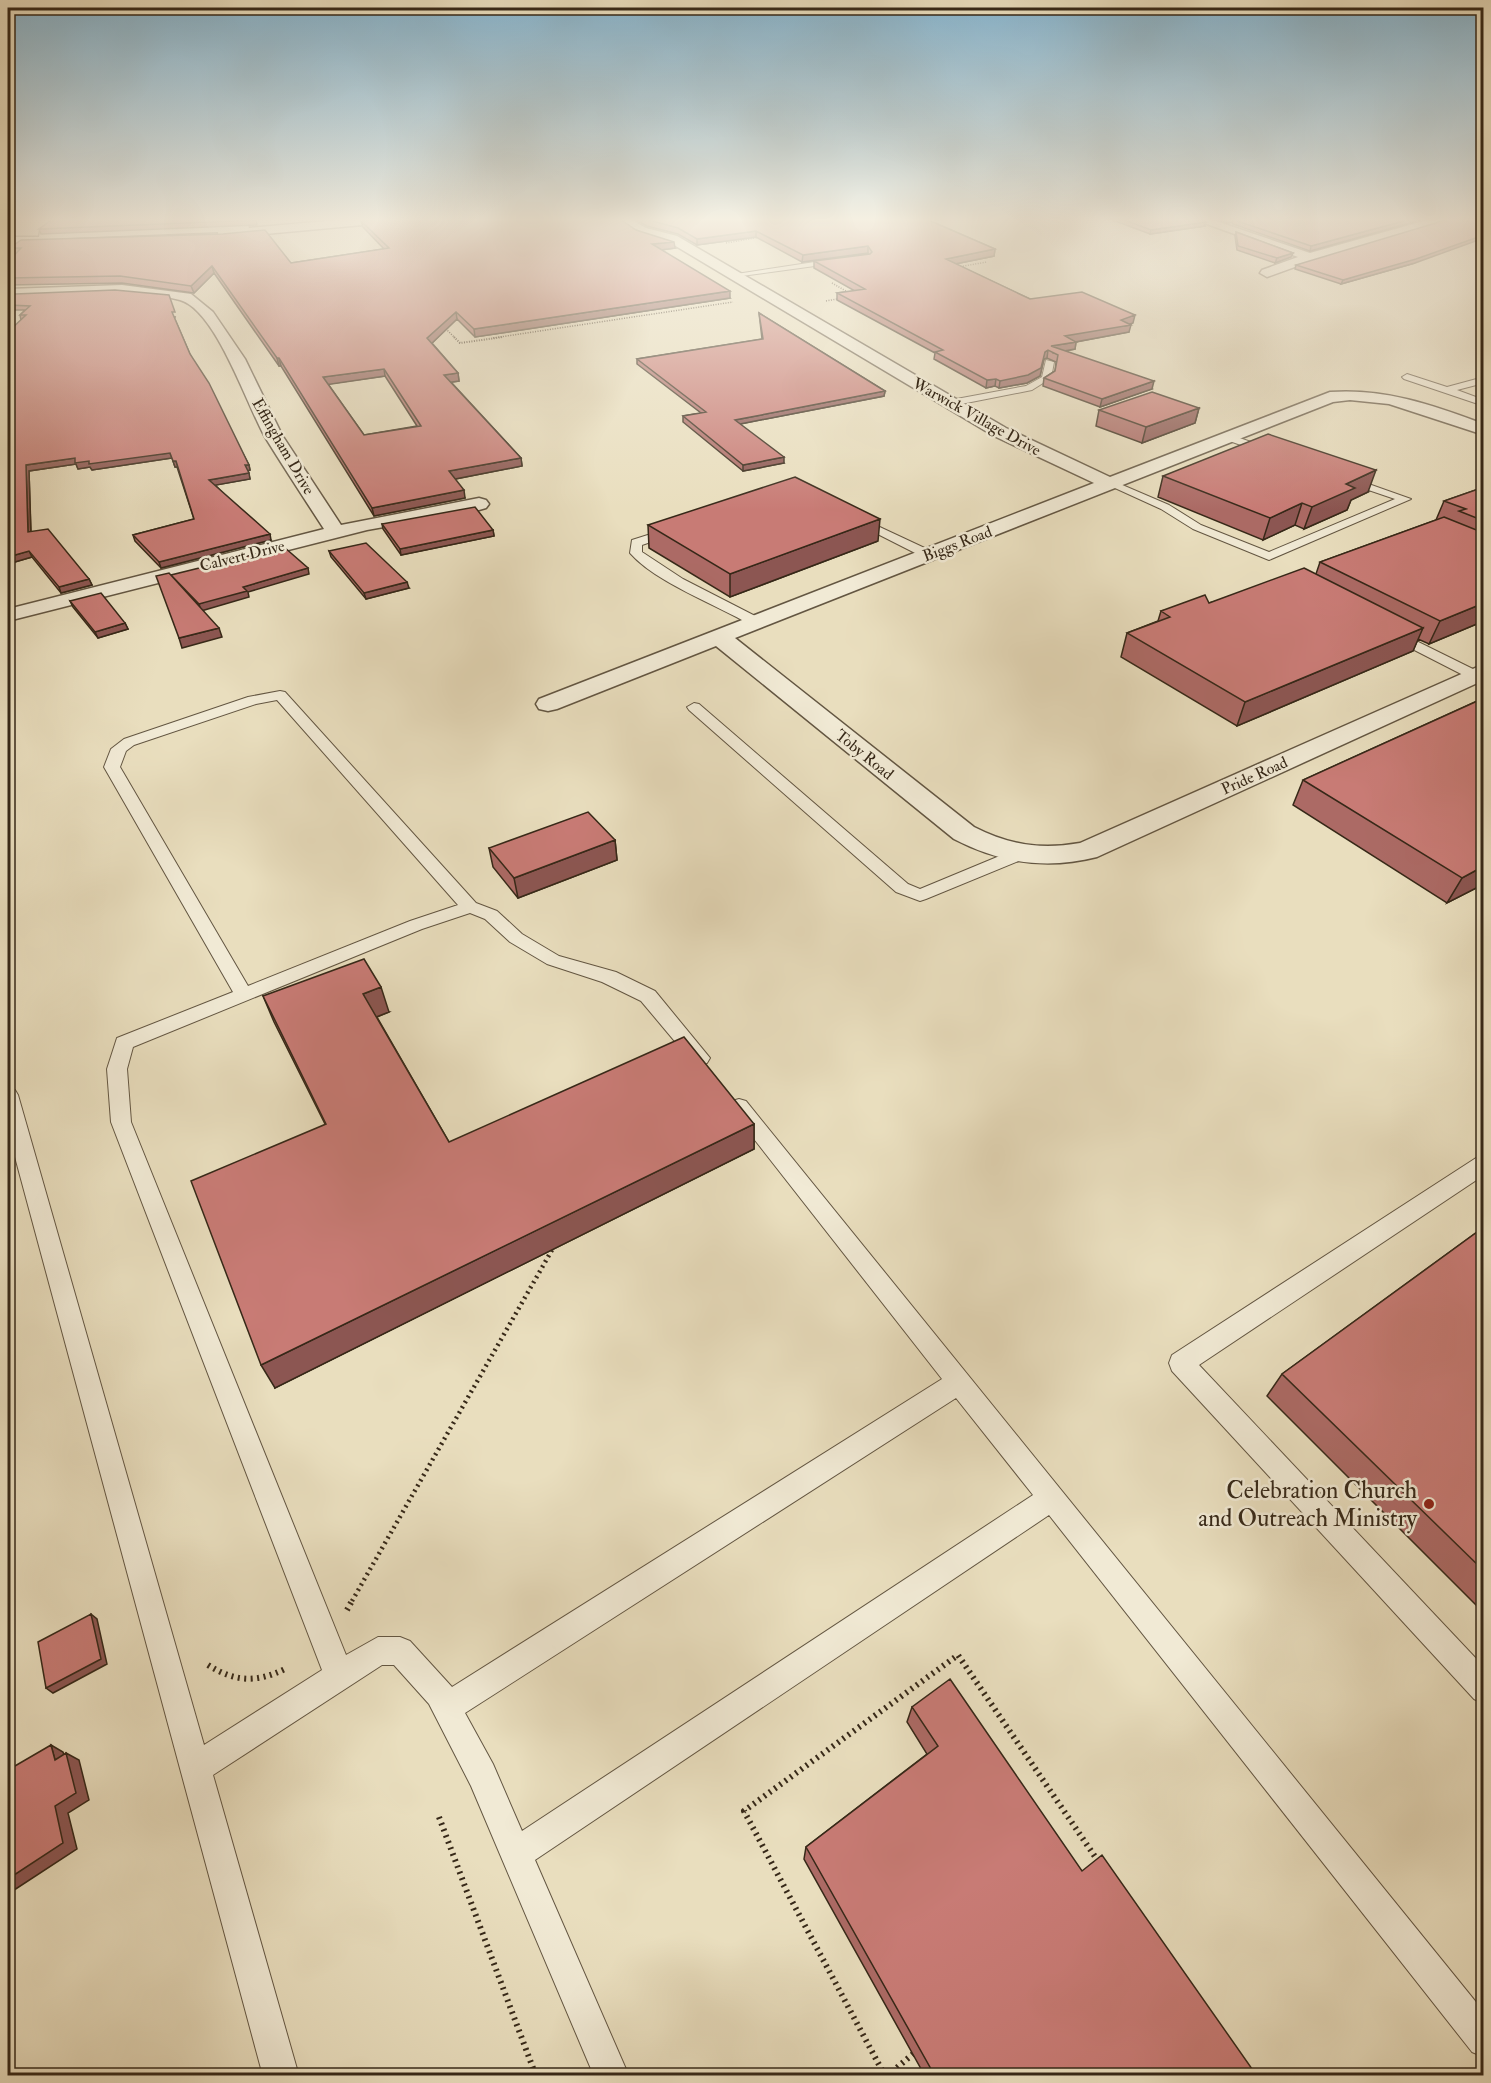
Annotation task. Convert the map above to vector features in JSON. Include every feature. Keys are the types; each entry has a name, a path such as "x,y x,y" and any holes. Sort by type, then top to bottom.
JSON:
{"street":[{"name":"Effingham Drive","path":"209,316 237,359 273,435 335,531"},
{"name":"Warwick Village Drive","path":"804,316 951,403 1042,453 1109,483"},
{"name":"Biggs Road","path":"548,704 1330,397 1368,394 1406,402 1484,430"},
{"name":"Calvert Drive","path":"8,615 335,531 479,504"},
{"name":"Toby Road","path":"718,637 964,833 989,847 1020,854"},
{"name":"Pride Road","path":"1020,854 1056,857 1087,850 1479,673"}],"lane":[{"path":"951,403 1029,388 1046,378 1049,362"},
{"path":"1407,377 1484,403"},
{"path":"1447,390 1484,380"},
{"path":"1228,437 1282,456"},
{"path":"1109,483 1166,507 1197,527 1269,556 1405,499 1338,476"},
{"path":"843,512 927,554"},
{"path":"681,528 636,543 636,553 672,577 721,601 756,622"},
{"path":"1375,624 1479,673"},
{"path":"244,994 112,767 119,749 129,741 253,700 280,695 470,907 491,915 516,938 554,960 609,977 648,996 1484,2040"},
{"path":"694,707 902,888 920,895 1020,854"},
{"path":"339,1675 121,1122 117,1069 124,1043 416,925 470,907"},
{"path":"8,1095 281,2076"},
{"path":"1484,1164 1181,1363 1484,1689"},
{"path":"446,1708 959,1382"},
{"path":"516,1854 1051,1498"},
{"path":"195,1769 378,1651 400,1651 439,1694 482,1775 612,2076"}],"path":[{"path":"441,323 460,343 639,316"},
{"path":"345,1613 552,1250"},
{"path":"913,2054 886,2076 744,1811 958,1655 1103,1870"},
{"path":"208,1665 226,1677 249,1682 269,1676 294,1664"},
{"path":"439,1817 536,2076"}],"building":[{"path":"25,316 174,316 190,354 209,383 249,465 245,465 249,473 209,480 270,534 159,562 133,535 194,519 176,461 173,461 170,453 89,464 89,461 75,463 75,458 26,465 28,532 48,529 89,579 59,587 29,551 8,557 8,332"},
{"path":"247,316 451,316 427,338 458,373 444,375 521,458 449,471 464,490 372,508 277,358","holes":["384,369 421,426 364,435 323,377"]},
{"path":"460,316 560,316 474,329"},
{"path":"759,316 764,316 885,391 735,420 784,457 743,465 683,416 706,412 637,359 763,339"},
{"path":"880,316 1132,316 1121,320 1131,325 1065,336 1076,342 1051,346 1154,381 1102,399 1044,378 1055,371 1058,355 1048,350 1045,352 1041,368 1028,375 1000,381 987,380 935,352 943,350"},
{"path":"1152,392 1199,408 1146,427 1099,410"},
{"path":"1268,434 1376,470 1346,484 1355,488 1312,507 1302,503 1270,518 1163,476"},
{"path":"795,477 880,519 730,574 648,525"},
{"path":"1484,487 1484,521 1459,511 1466,509 1444,501"},
{"path":"475,507 493,530 400,549 382,524"},
{"path":"1444,517 1484,533 1484,603 1440,621 1320,562"},
{"path":"366,543 407,582 364,593 329,551"},
{"path":"284,547 308,568 243,587 247,591 199,604 171,575"},
{"path":"1304,568 1423,628 1245,702 1127,633 1170,617 1161,611 1205,595 1209,603"},
{"path":"169,573 219,628 179,638 156,576"},
{"path":"101,593 125,623 95,632 70,601"},
{"path":"1484,698 1484,866 1462,878 1303,780"},
{"path":"588,812 615,840 514,878 489,848"},
{"path":"364,959 381,987 363,994 449,1142 684,1037 754,1124 261,1365 191,1181 326,1124 263,996"},
{"name":"Celebration Church and Outreach Ministry","path":"1484,1227 1484,1571 1282,1374"},
{"path":"91,1614 101,1659 46,1688 38,1642"},
{"path":"950,1679 1082,1871 1102,1855 1257,2076 935,2076 806,1847 938,1746 912,1707"},
{"path":"51,1745 55,1760 66,1753 76,1793 55,1806 63,1843 8,1879 8,1770"}],"place":[{"name":"Celebration Church and Outreach Ministry","path":"1429,1504"}]}
